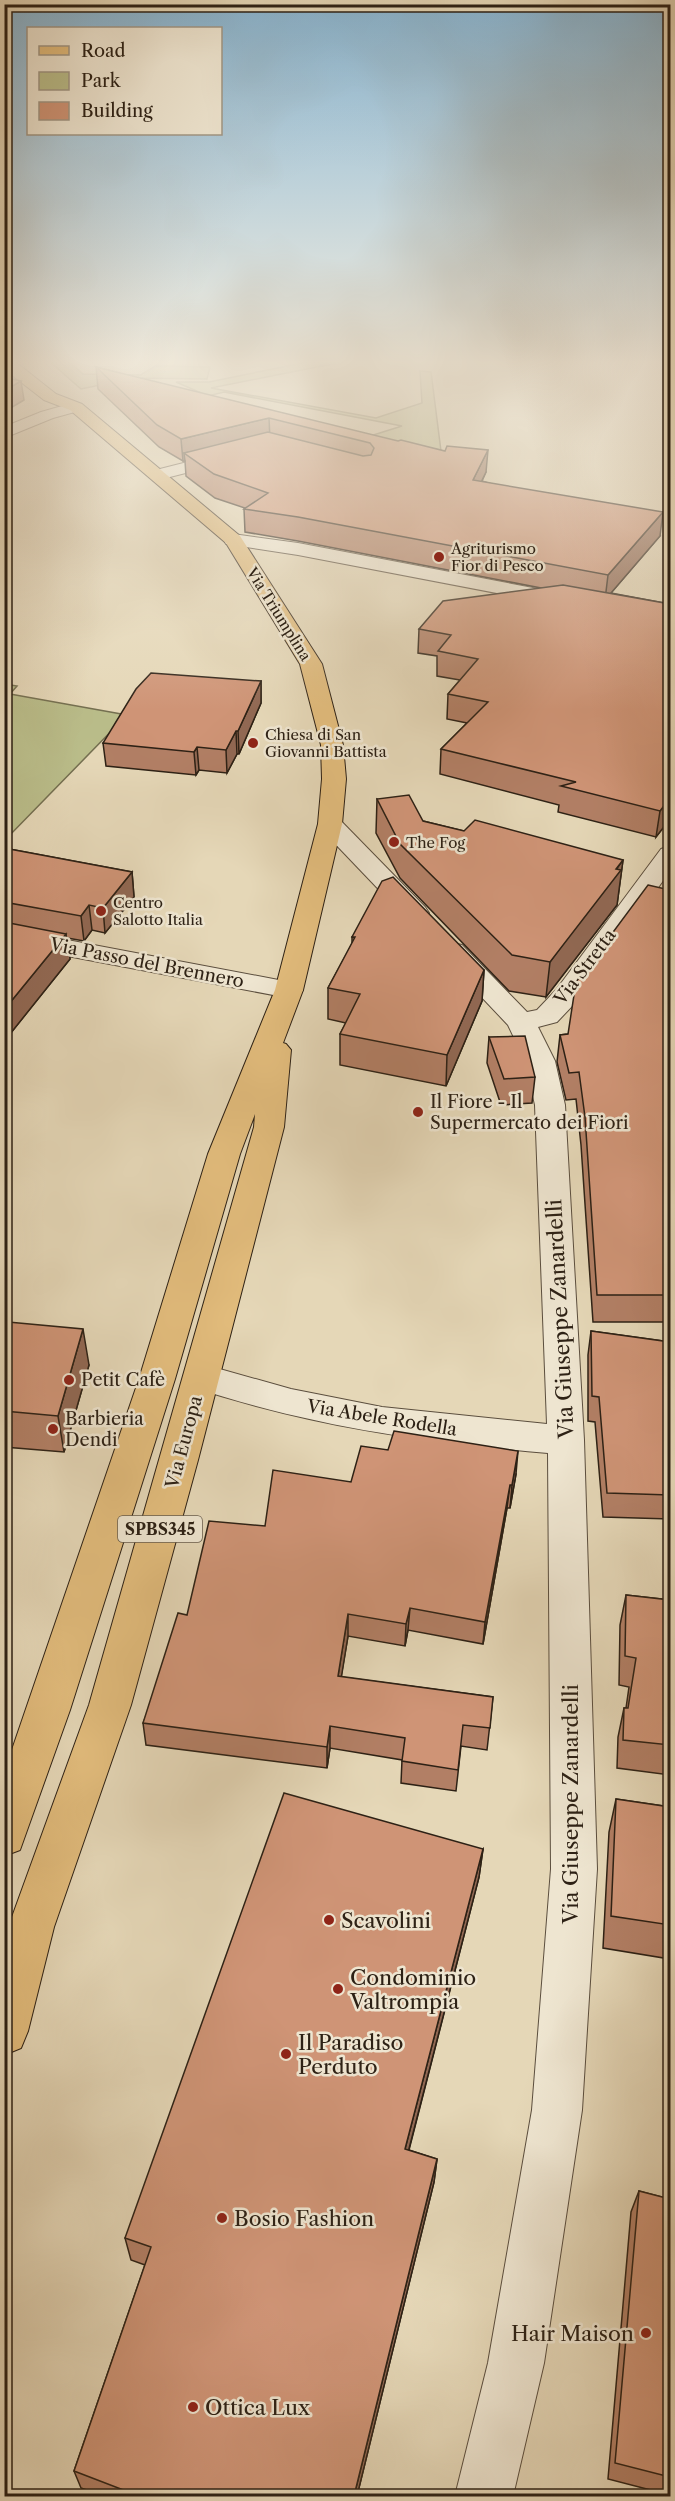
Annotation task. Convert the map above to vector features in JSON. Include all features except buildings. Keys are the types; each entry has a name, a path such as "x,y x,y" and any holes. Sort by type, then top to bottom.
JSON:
{"main road":[{"name":"Via Triumplina","path":"160,477 233,540 311,664 332,745 334,779 330,824 284,1004"},
{"name":"Via Europa","path":"4,2031 31,1927 110,1705 202,1377 269,1127 284,1004"},
{"name":"SPBS345","path":"4,1834 50,1710 157,1379 224,1154 284,1004"}],"street":[{"path":"233,540 313,552 573,602"},
{"path":"257,578 266,565 282,558 313,552"},
{"path":"330,824 521,1022"},
{"name":"Via Stretta","path":"521,1022 547,1016 566,996 670,854"},
{"name":"Via Passo del Brennero","path":"4,936 284,1004"},
{"name":"Via Giuseppe Zanardelli","path":"484,2496 516,2363 557,2110 574,1869 566,1440 550,1105 540,1061 521,1022"},
{"name":"Via Abele Rodella","path":"202,1377 245,1392 324,1411 437,1429 566,1440"}],"green space":[{"path":"4,684 17,686 10,694 127,715 8,837 4,836"}],"place":[{"name":"Agriturismo Fior di Pesco","path":"439,557"},
{"name":"Chiesa di San Giovanni Battista","path":"253,743"},
{"name":"The Fog","path":"394,842"},
{"name":"Centro Salotto Italia","path":"101,911"},
{"name":"Il Fiore - Il Supermercato dei Fiori","path":"418,1112"},
{"name":"Petit Cafè","path":"69,1380"},
{"name":"Barbieria Dendi","path":"53,1429"},
{"name":"Scavolini","path":"329,1920"},
{"name":"Condominio Valtrompia","path":"338,1989"},
{"name":"Il Paradiso Perduto","path":"286,2054"},
{"name":"Bosio Fashion","path":"222,2218"},
{"name":"Hair Maison","path":"646,2333"},
{"name":"Ottica Lux","path":"193,2407"}]}
